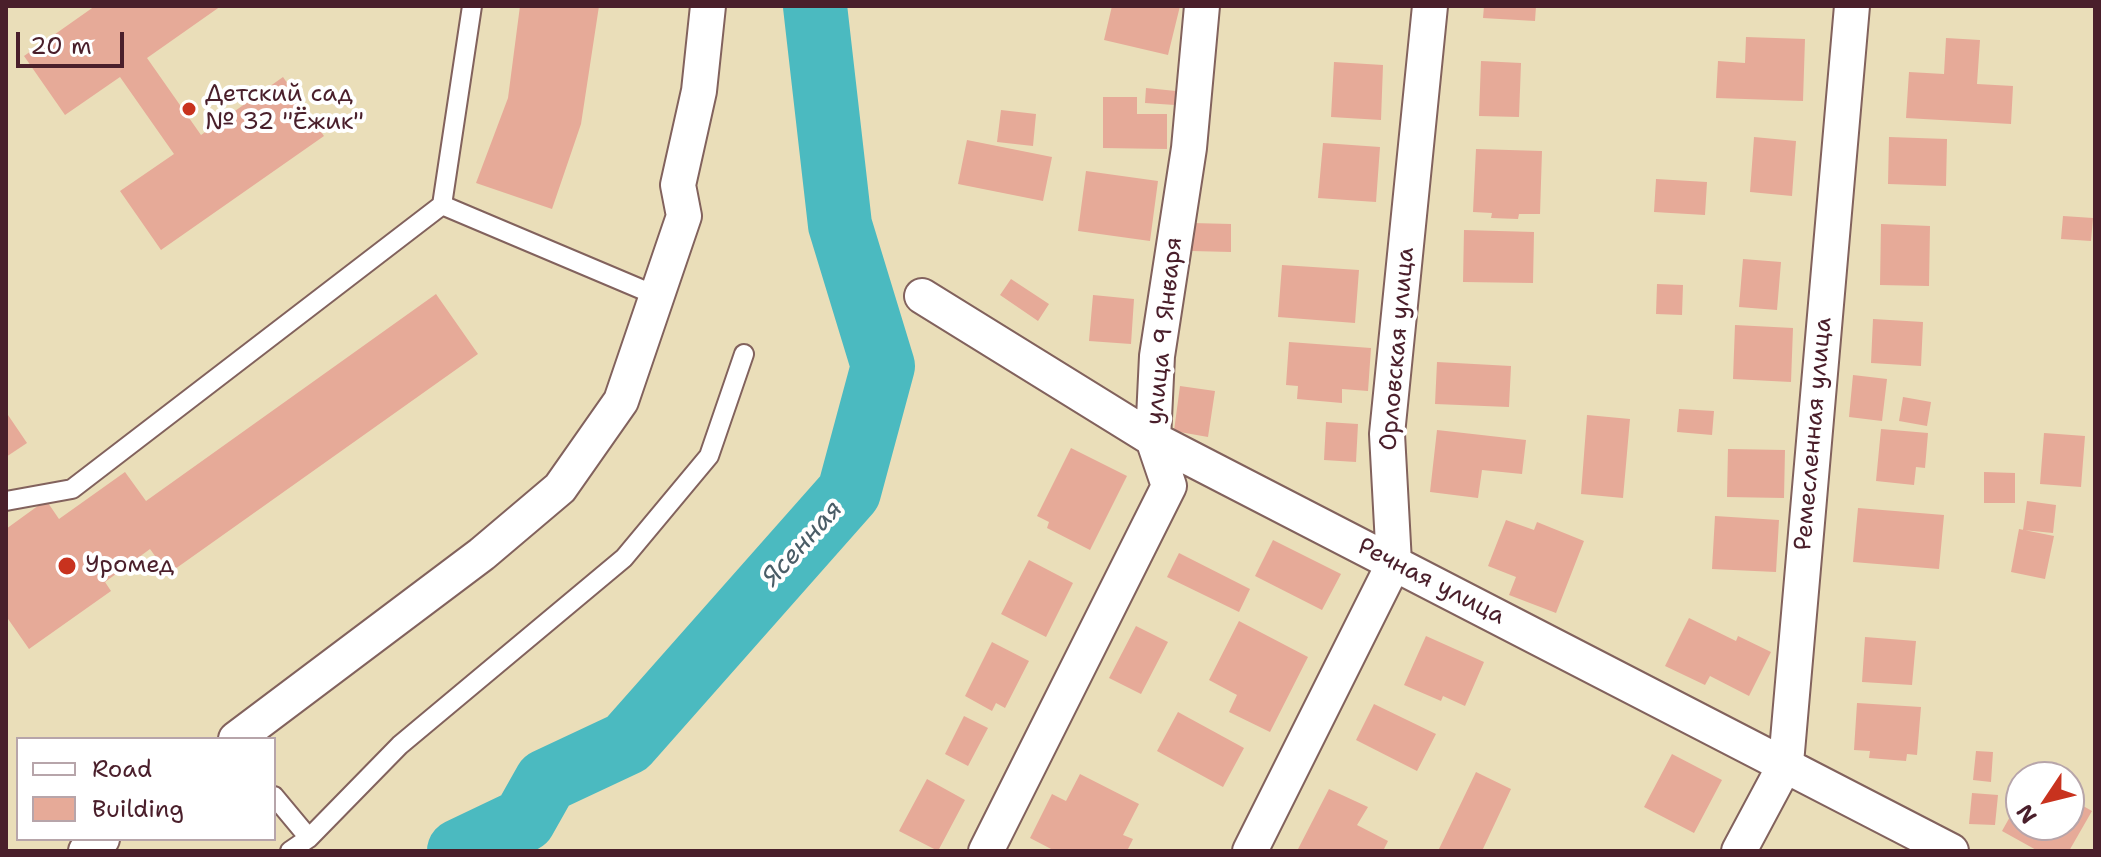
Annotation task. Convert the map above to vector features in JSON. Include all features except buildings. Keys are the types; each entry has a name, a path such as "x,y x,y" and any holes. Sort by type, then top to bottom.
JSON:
{"street":[{"path":"239,737 482,554 560,488 621,401 684,216 678,185 699,91 708,6"},
{"name":"улица 9 Января","path":"986,851 1169,486 1153,439 1157,356 1189,148 1202,6"},
{"name":"Орловская улица","path":"1250,851 1394,563 1387,434 1430,6"},
{"name":"Ремесленная улица","path":"1739,851 1786,763 1852,6"},
{"name":"Речная улица","path":"922,296 1153,439 1786,763 1951,851"}],"lane":[{"path":"6,501 72,489 442,205 472,6"},
{"path":"442,205 655,295"},
{"path":"290,851 309,838 400,745 624,558 709,456 744,354"},
{"path":"276,798 309,838"}],"waterway":[{"name":"Ясенная","path":"459,851 524,820 546,781 627,743 849,492 883,366 840,225 815,6"}],"place":[{"name":"Детский сад № 32 \"Ёжик\"","path":"189,109"},
{"name":"Уромед","path":"67,566"}]}
